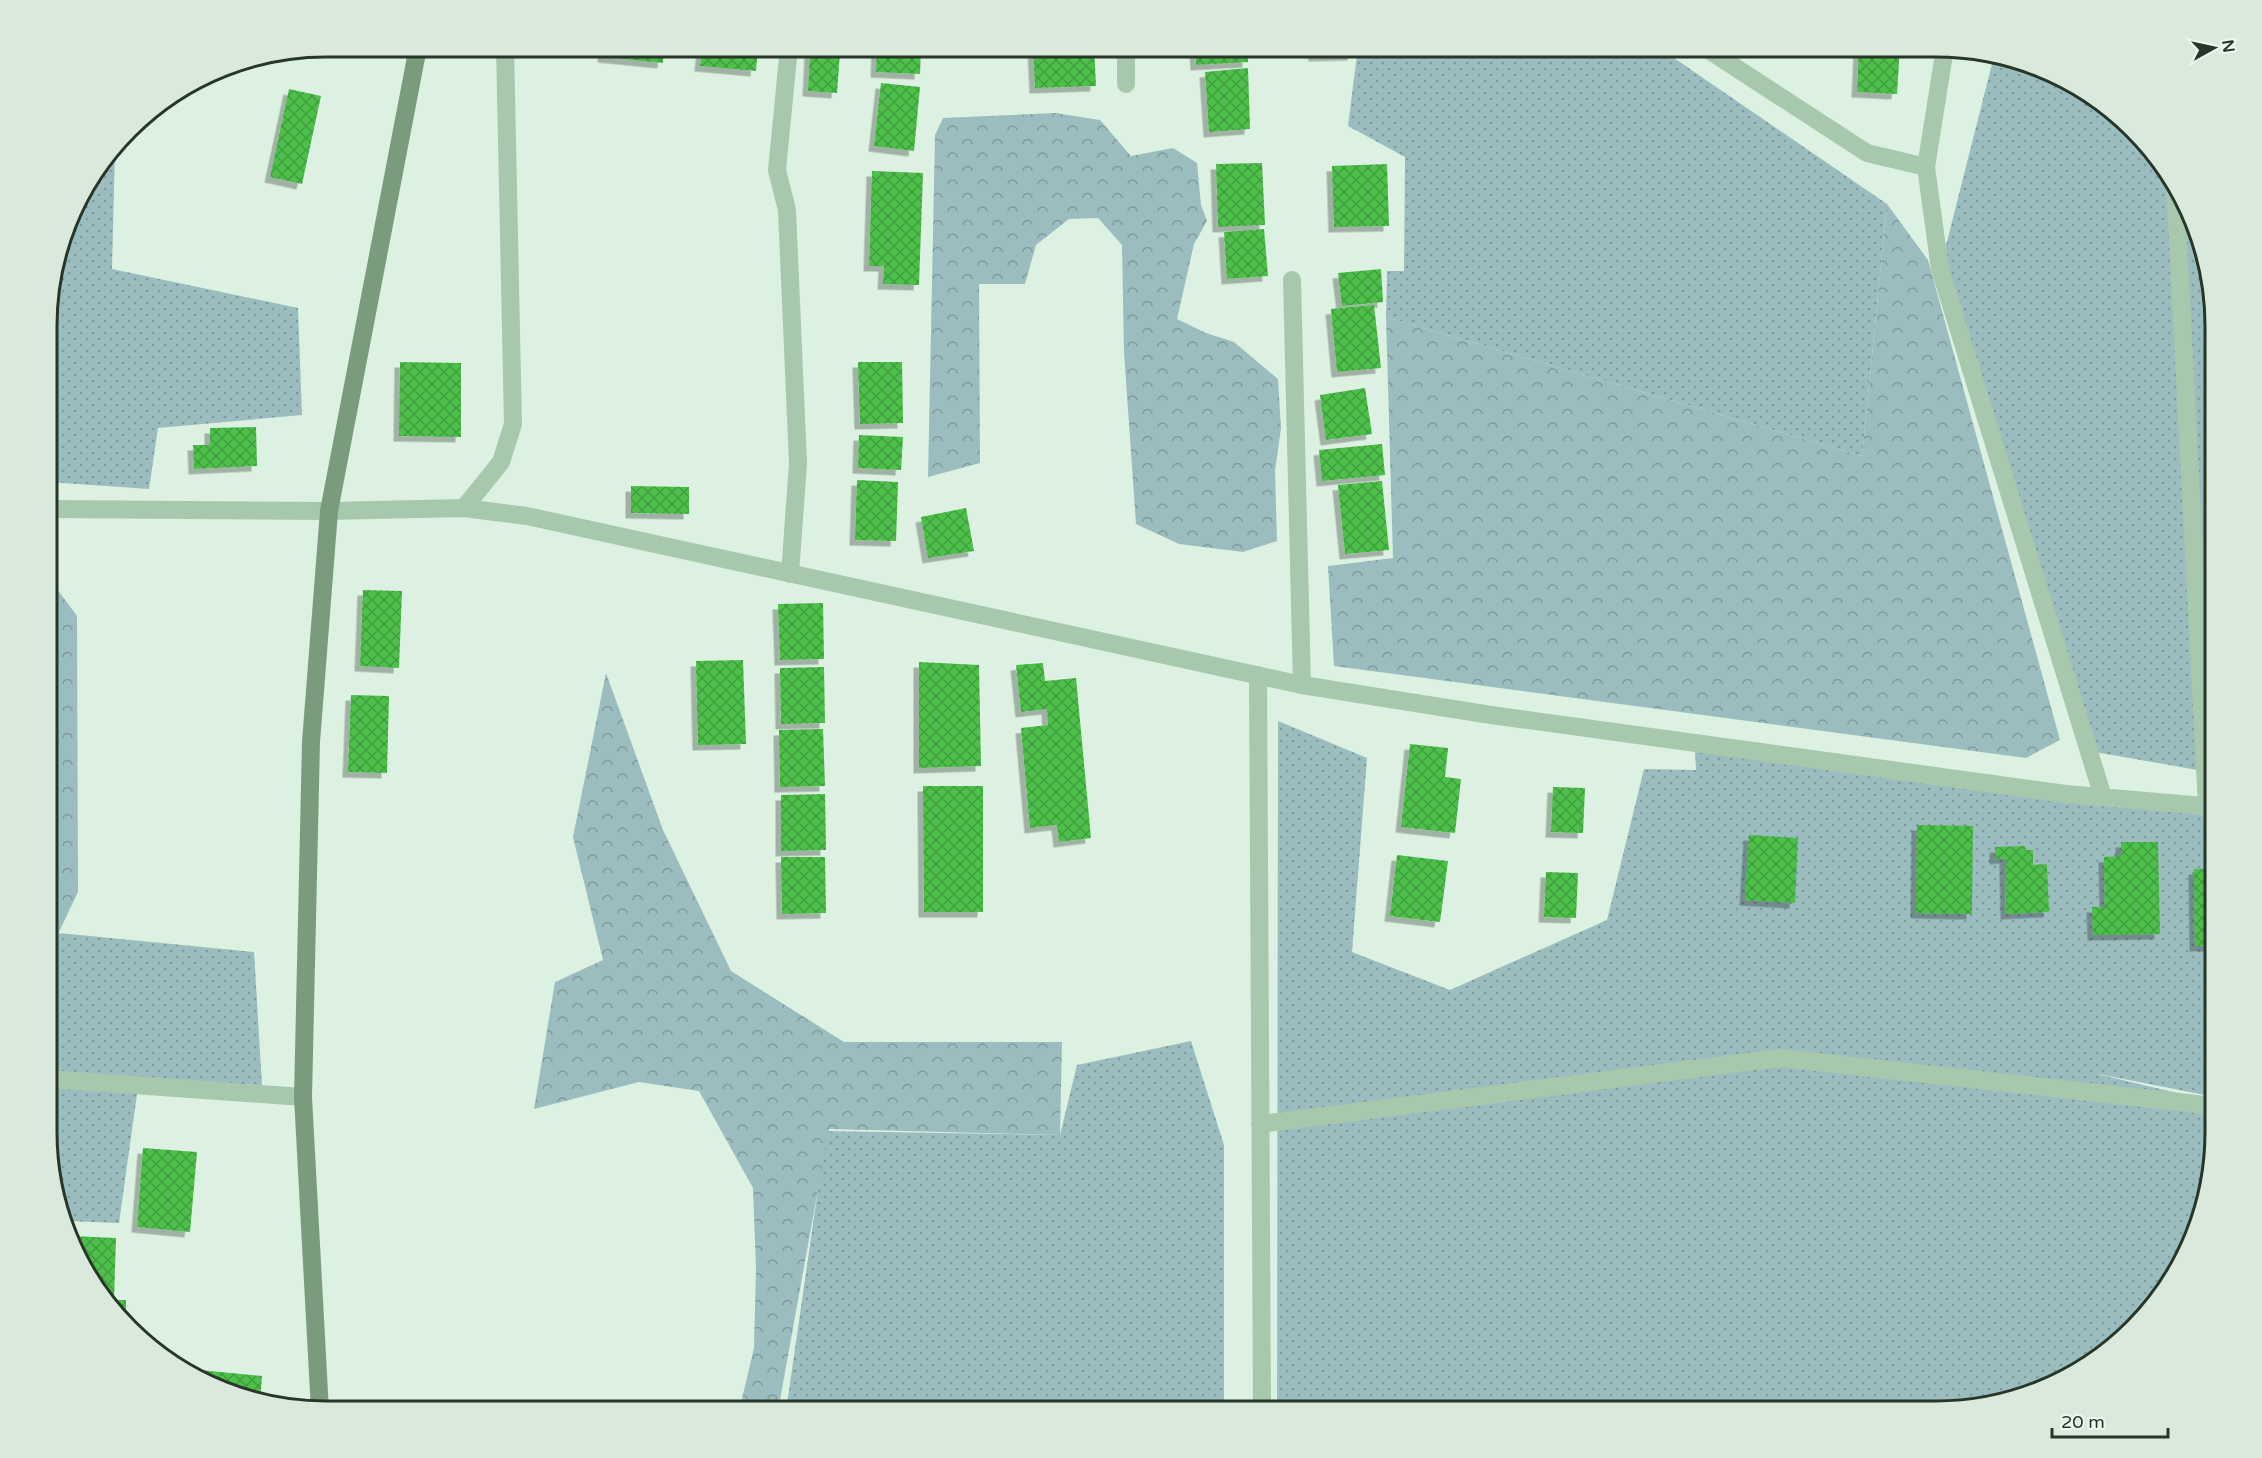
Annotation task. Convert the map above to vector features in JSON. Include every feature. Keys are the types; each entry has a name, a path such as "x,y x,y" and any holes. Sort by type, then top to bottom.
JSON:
{"street":[{"path":"319,1401 303,1097 310,742 329,511 416,57"},
{"path":"464,508 501,462 513,424 506,57"},
{"path":"788,57 777,170 788,210 798,463 790,573"},
{"path":"1126,57 1126,84"},
{"path":"1721,57 1867,153 1926,167"},
{"path":"1943,57 1926,167 1940,268 2103,797"},
{"path":"2176,206 2205,703"},
{"path":"1292,280 1302,685"},
{"path":"57,509 329,511 464,508 527,516 1302,685 1526,720 2103,797 2205,806"},
{"path":"1258,675 1262,1401"},
{"path":"1260,1124 1780,1059 2205,1105"},
{"path":"57,1080 303,1097"}],"green space":[{"path":"1357,57 1673,57 1887,204 1862,456 1386,317 1387,271 1404,271 1405,157 1348,126"},
{"path":"1992,63 2039,77 2086,102 2126,136 2160,176 2169,191 2191,239 2203,291 2205,326 2205,771 2089,751 1940,269"},
{"path":"1055,113 1100,120 1131,156 1173,148 1197,163 1201,205 1207,221 1194,244 1177,319 1206,333 1234,342 1278,379 1281,428 1275,471 1277,541 1243,552 1179,544 1136,524 1124,352 1122,245 1098,218 1069,219 1036,245 1025,284 979,284 980,463 928,477 935,135 943,118"},
{"path":"115,160 112,269 298,308 302,415 158,428 149,489 57,483 57,326 62,273 77,223 93,191"},
{"path":"1887,204 1928,260 2060,740 2026,758 1334,666 1328,566 1393,558 1386,317 1862,456"},
{"path":"57,589 77,616 78,892 57,936"},
{"path":"606,673 663,830 731,971 844,1042 1062,1042 1060,1135 829,1129 780,1401 741,1401 754,1348 756,1269 753,1188 699,1091 639,1082 534,1109 555,982 603,960 573,837"},
{"path":"1278,721 1367,758 1352,952 1450,990 1607,920 1644,769 1696,770 1695,751 2205,804 2205,1095 2093,1073 2205,1100 2204,1150 2200,1185 2185,1235 2160,1282 2126,1322 2086,1356 2023,1387 1989,1396 1954,1400 1277,1401"},
{"path":"59,933 254,952 262,1085 139,1080 119,1223 72,1221 62,1185 57,1132 57,937"},
{"path":"1191,1041 1224,1145 1224,1401 787,1401 823,1155 823,1131 1060,1135 1077,1065"}],"building":[{"path":"603,57 663,57 663,63"},
{"path":"701,57 757,57 756,71 700,66"},
{"path":"810,57 840,57 837,93 808,91"},
{"path":"877,57 921,57 920,74 876,72"},
{"path":"1033,57 1095,57 1096,86 1035,88"},
{"path":"1196,57 1248,57 1248,62 1196,65"},
{"path":"1859,57 1899,57 1897,94 1857,92"},
{"path":"1248,68 1250,129 1209,132 1205,72"},
{"path":"881,83 920,87 914,151 874,146"},
{"path":"289,89 321,96 302,184 270,177"},
{"path":"1262,163 1265,225 1218,227 1216,164"},
{"path":"1387,164 1389,226 1334,227 1332,166"},
{"path":"872,171 923,173 919,285 883,284 884,266 869,266"},
{"path":"1264,229 1268,276 1227,279 1224,232"},
{"path":"1381,269 1383,302 1342,306 1338,273"},
{"path":"1374,305 1381,368 1337,372 1331,309"},
{"path":"400,362 461,363 461,437 399,436"},
{"path":"858,362 902,362 903,423 860,424"},
{"path":"1365,388 1372,434 1326,440 1320,395"},
{"path":"256,427 257,466 194,469 193,445 210,445 210,428"},
{"path":"859,435 903,437 901,470 858,468"},
{"path":"1382,444 1385,475 1322,481 1319,450"},
{"path":"857,480 898,482 896,541 855,540"},
{"path":"1382,481 1389,550 1345,554 1338,485"},
{"path":"631,486 689,487 689,514 631,513"},
{"path":"966,508 974,551 928,558 921,517"},
{"path":"363,590 402,591 399,668 360,666"},
{"path":"823,603 824,659 780,660 778,604"},
{"path":"743,660 746,744 698,745 696,661"},
{"path":"919,662 979,665 981,766 919,768"},
{"path":"1043,663 1045,681 1076,678 1091,838 1059,842 1057,825 1030,828 1021,728 1048,725 1047,709 1021,712 1016,665"},
{"path":"824,667 825,723 781,724 780,668"},
{"path":"351,695 389,696 387,773 348,772"},
{"path":"823,729 825,786 780,787 779,730"},
{"path":"1410,744 1448,748 1445,777 1461,779 1455,833 1401,827"},
{"path":"923,786 983,786 983,912 924,912"},
{"path":"1553,787 1585,788 1583,833 1551,832"},
{"path":"825,794 826,850 781,851 781,795"},
{"path":"1917,825 1973,826 1972,914 1916,913"},
{"path":"1749,835 1798,838 1795,903 1745,900"},
{"path":"2121,842 2158,842 2160,934 2093,935 2092,907 2105,907 2104,857 2121,856"},
{"path":"2025,846 2025,850 2033,850 2033,865 2047,864 2049,912 2006,914 2005,858 1995,859 1995,847"},
{"path":"1397,855 1448,861 1440,922 1390,916"},
{"path":"781,857 825,857 826,913 782,914"},
{"path":"2194,869 2205,869 2205,946 2195,946"},
{"path":"1546,872 1578,873 1576,918 1544,917"},
{"path":"143,1148 197,1152 190,1232 137,1227"},
{"path":"78,1236 116,1238 114,1297 93,1267"},
{"path":"116,1300 126,1300 126,1311"},
{"path":"201,1370 262,1376 261,1393 223,1381"}]}
